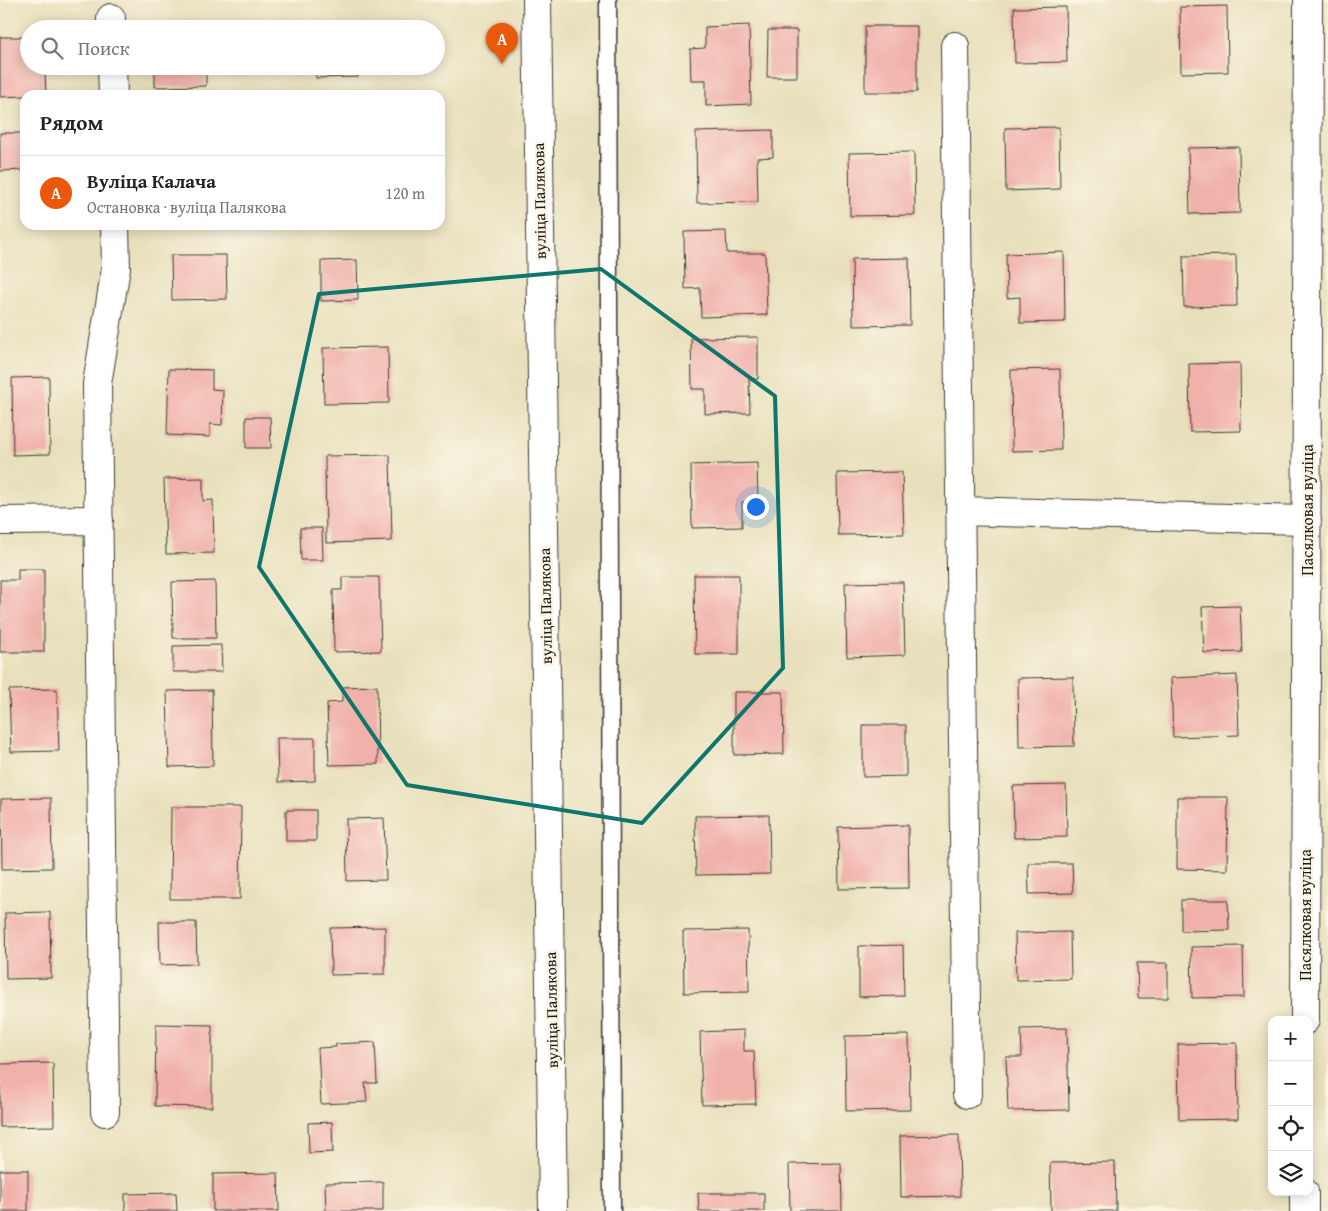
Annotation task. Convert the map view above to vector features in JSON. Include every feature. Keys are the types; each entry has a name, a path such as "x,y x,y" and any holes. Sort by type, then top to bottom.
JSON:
{"street":[{"name":"вуліца Палякова","path":"537,0 553,1211"},
{"name":"Пасялковая вуліца","path":"1305,1016 1308,0"},
{"path":"955,46 967,1094"},
{"path":"112,75 112,90"},
{"path":"105,1112 97,384 116,268 115,230"},
{"path":"960,511 1307,520"},
{"path":"0,521 99,520"},
{"path":"1304,1196 1304,1211"}],"lane":[{"path":"608,0 612,1211"}],"highlighted area":[{"path":"601,269 775,396 783,668 642,823 407,785 259,567 319,294"}],"building":[{"path":"1227,6 1228,72 1181,73 1180,7"},
{"path":"1066,7 1067,62 1015,63 1014,8"},
{"path":"749,25 751,104 706,106 706,80 691,80 690,49 705,48 705,27"},
{"path":"865,26 917,26 917,92 865,92"},
{"path":"768,30 797,30 797,77 767,77"},
{"path":"0,37 20,37 20,75 45,75 46,90 20,90 20,96 0,97"},
{"path":"155,75 206,75 206,86 155,87"},
{"path":"316,75 358,75 358,77 316,78"},
{"path":"1059,127 1060,189 1006,191 1005,128"},
{"path":"773,130 773,157 757,158 758,202 697,203 696,132"},
{"path":"0,133 20,133 20,170 0,171"},
{"path":"1239,147 1240,213 1190,214 1188,148"},
{"path":"914,152 915,215 850,216 849,153"},
{"path":"726,231 727,253 765,253 767,315 701,317 700,288 685,289 684,232"},
{"path":"1064,252 1065,322 1020,323 1020,297 1007,298 1006,254"},
{"path":"171,255 226,255 227,299 172,300"},
{"path":"1236,255 1237,306 1184,307 1183,256"},
{"path":"909,258 910,325 853,326 852,259"},
{"path":"357,260 358,300 321,301 321,261"},
{"path":"758,337 758,379 749,379 750,413 705,414 705,389 692,389 691,338"},
{"path":"388,347 389,403 324,404 323,348"},
{"path":"1240,363 1241,431 1190,432 1189,364"},
{"path":"169,369 212,370 212,389 223,390 222,425 210,424 210,437 167,435"},
{"path":"1060,369 1061,450 1012,451 1011,370"},
{"path":"49,377 50,454 13,455 12,378"},
{"path":"246,417 270,417 271,448 246,448"},
{"path":"390,455 392,541 326,543 325,456"},
{"path":"757,463 758,501 742,502 742,527 692,528 691,465"},
{"path":"902,472 904,534 838,535 837,473"},
{"path":"203,478 203,501 213,500 214,553 166,554 164,479"},
{"path":"300,528 322,528 323,560 301,560"},
{"path":"18,569 44,569 44,652 0,652 0,580 18,580"},
{"path":"694,575 739,575 739,654 695,654"},
{"path":"342,577 379,577 381,651 334,652 333,590 342,590"},
{"path":"215,581 216,638 173,638 172,582"},
{"path":"903,582 905,655 847,657 845,583"},
{"path":"1240,606 1242,652 1204,653 1202,607"},
{"path":"221,645 222,672 173,672 173,646"},
{"path":"1237,675 1239,735 1173,737 1171,678"},
{"path":"1073,677 1074,746 1019,747 1018,678"},
{"path":"377,686 378,764 329,765 327,703 342,702 342,687"},
{"path":"57,689 59,751 11,752 9,690"},
{"path":"212,690 213,766 169,767 167,691"},
{"path":"734,692 783,692 784,754 734,755"},
{"path":"863,725 906,725 906,776 863,777"},
{"path":"277,738 315,738 315,781 278,782"},
{"path":"1066,785 1067,837 1014,838 1013,786"},
{"path":"1177,797 1228,797 1227,870 1177,869"},
{"path":"51,798 52,868 2,869 1,799"},
{"path":"171,807 241,807 240,899 170,899"},
{"path":"286,810 316,810 316,841 286,841"},
{"path":"769,815 770,874 696,875 695,816"},
{"path":"384,818 386,880 347,881 346,819"},
{"path":"908,825 909,888 839,889 838,827"},
{"path":"1028,863 1072,863 1073,893 1029,894"},
{"path":"1181,900 1228,900 1229,930 1181,931"},
{"path":"50,912 51,978 6,979 5,913"},
{"path":"159,922 196,922 197,964 160,965"},
{"path":"385,927 385,974 331,975 330,928"},
{"path":"748,930 749,992 684,993 683,931"},
{"path":"1070,932 1071,979 1016,980 1015,933"},
{"path":"903,945 904,996 859,997 859,946"},
{"path":"1243,946 1244,997 1192,998 1191,947"},
{"path":"1137,963 1168,963 1168,998 1138,998"},
{"path":"156,1024 212,1025 212,1107 155,1106"},
{"path":"1067,1028 1069,1110 1008,1111 1006,1057 1022,1057 1021,1029"},
{"path":"744,1030 744,1051 754,1051 756,1104 702,1105 700,1032"},
{"path":"909,1035 910,1110 846,1111 845,1036"},
{"path":"375,1042 377,1083 365,1083 367,1102 321,1104 318,1048 336,1047 336,1044"},
{"path":"1237,1043 1238,1119 1179,1120 1178,1044"},
{"path":"53,1063 54,1126 0,1127 0,1064"},
{"path":"332,1122 333,1152 309,1153 308,1123"},
{"path":"959,1135 960,1196 901,1197 900,1136"},
{"path":"1115,1162 1116,1211 1051,1211 1050,1163"},
{"path":"841,1163 842,1211 790,1211 789,1164"},
{"path":"0,1170 28,1170 28,1211 0,1211"},
{"path":"278,1173 279,1211 213,1211 213,1174"},
{"path":"383,1182 383,1211 326,1211 325,1183"},
{"path":"176,1193 177,1211 125,1211 125,1194"},
{"path":"698,1193 764,1193 764,1211 699,1211"}],"place":[{"name":"Вуліца Калача","path":"502,64"}]}
